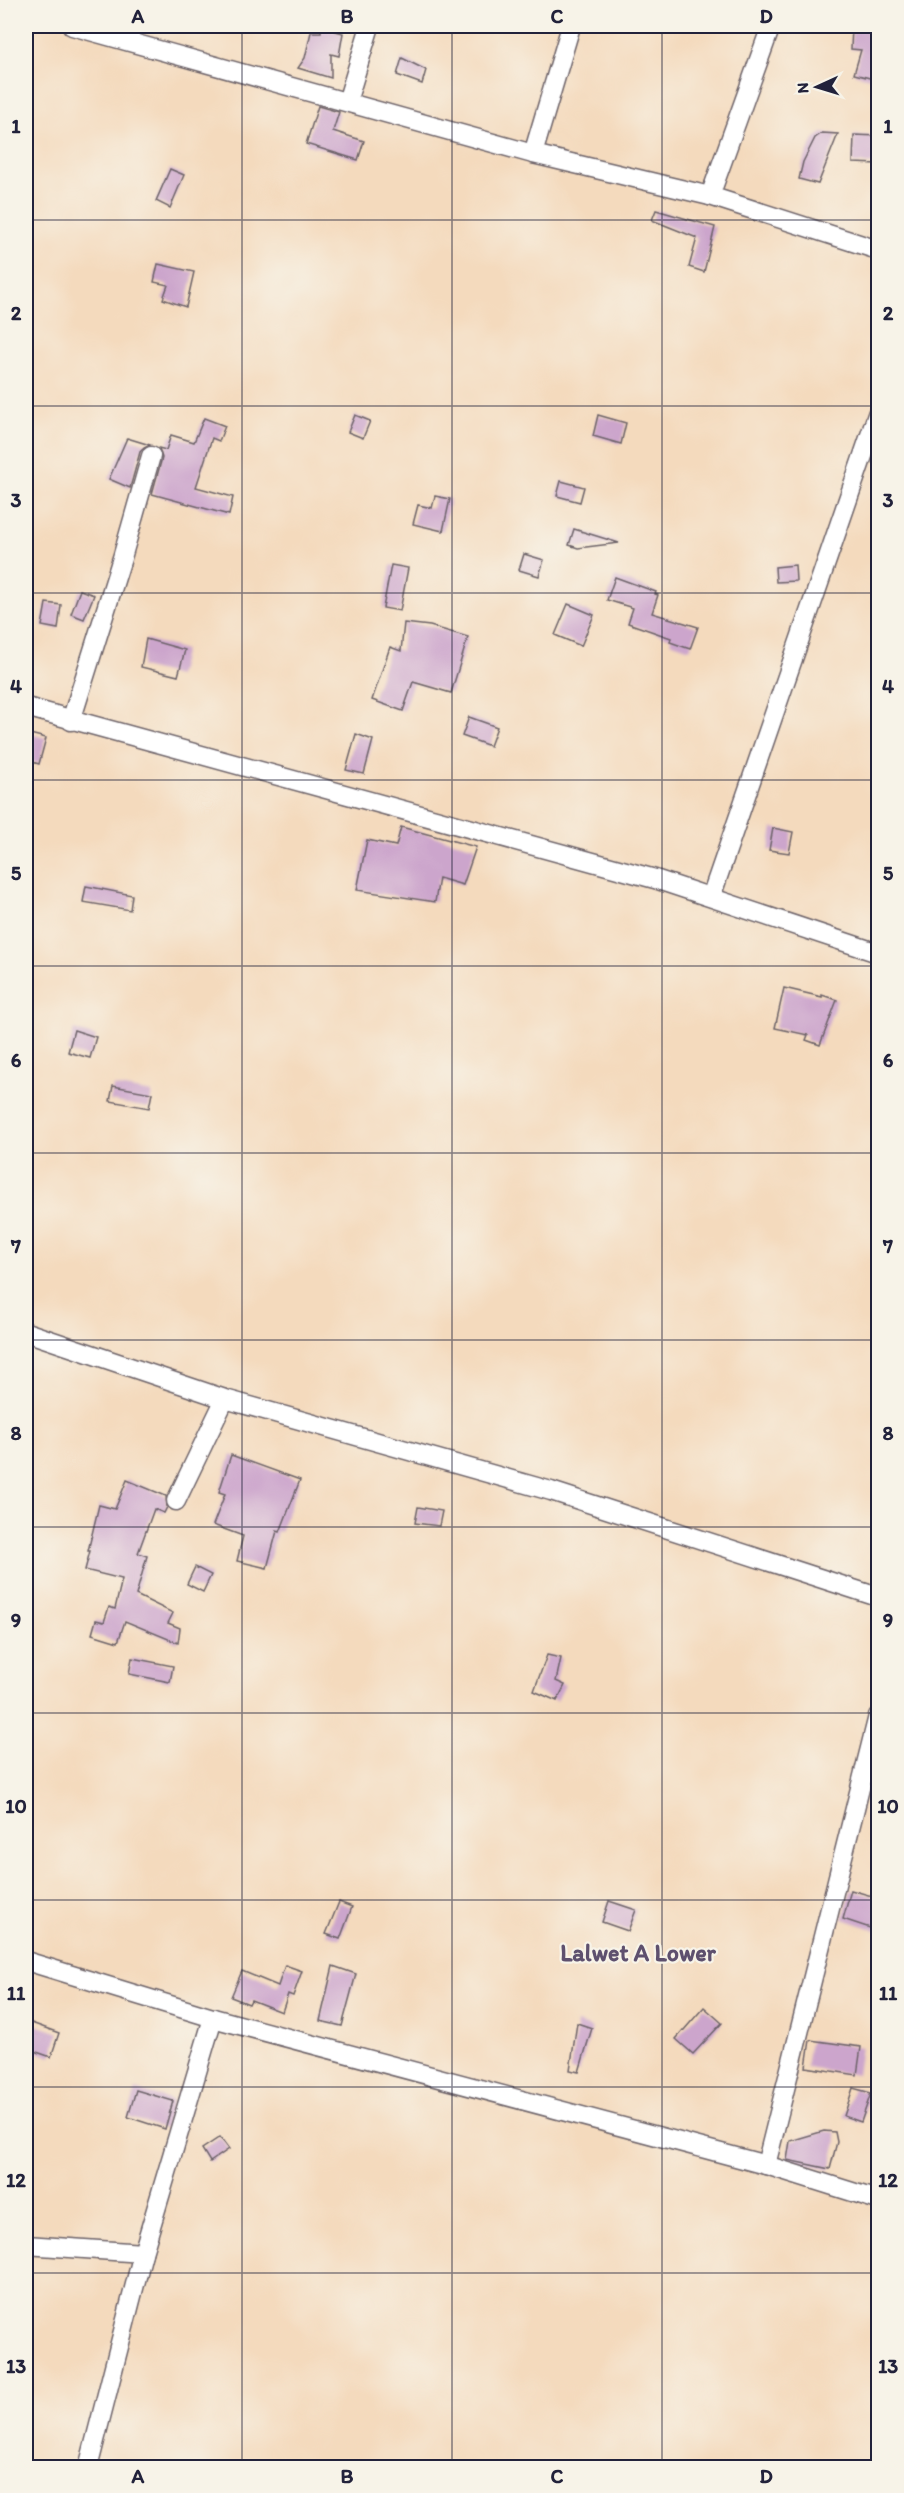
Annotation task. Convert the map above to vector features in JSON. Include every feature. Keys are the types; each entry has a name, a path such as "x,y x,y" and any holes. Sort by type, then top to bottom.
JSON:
{"street":[{"path":"72,26 533,154 710,195 879,250"},
{"path":"347,102 370,26"},
{"path":"533,154 572,26"},
{"path":"710,195 771,26"},
{"path":"711,897 879,412"},
{"path":"71,721 151,456"},
{"path":"26,707 644,876 879,953"},
{"path":"26,1332 225,1399 551,1491 879,1597"},
{"path":"176,1500 225,1399"},
{"path":"766,2165 879,1716"},
{"path":"26,1961 213,2018 766,2165 879,2200"},
{"path":"88,2468 143,2253 213,2018"},
{"path":"26,2245 143,2253"}],"building":[{"path":"852,26 879,26 879,61 874,79 854,74 861,50 851,49"},
{"path":"321,27 343,33 339,56 331,54 331,78 298,68 305,58 311,32 321,32"},
{"path":"402,58 426,70 422,84 397,75"},
{"path":"318,106 339,112 333,131 364,141 358,160 306,144"},
{"path":"822,133 838,134 818,184 799,179 803,162 815,138"},
{"path":"854,135 879,136 879,164 853,163"},
{"path":"170,169 184,175 170,208 156,201"},
{"path":"656,210 715,227 704,272 689,267 697,238 652,220"},
{"path":"158,264 194,272 186,307 163,299 168,285 154,282"},
{"path":"355,415 370,421 363,438 348,432"},
{"path":"598,415 626,423 621,444 593,436"},
{"path":"204,418 225,426 219,441 212,438 196,487 233,497 229,515 152,494 162,458 159,448 166,450 171,435 194,442"},
{"path":"127,438 150,445 140,452 130,488 109,479"},
{"path":"561,481 584,487 580,502 557,496"},
{"path":"435,496 450,499 443,531 413,524 418,505 432,508"},
{"path":"574,529 619,543 578,548 569,545"},
{"path":"524,554 544,560 539,576 519,570"},
{"path":"391,565 408,568 400,611 383,608"},
{"path":"795,565 796,581 776,582 775,567"},
{"path":"615,577 656,592 655,594 658,595 652,613 698,627 690,649 670,642 671,638 628,623 633,608 607,600"},
{"path":"80,590 94,595 84,619 71,614"},
{"path":"46,603 61,605 58,629 42,626"},
{"path":"568,604 594,615 581,646 555,635"},
{"path":"404,623 430,626 468,637 451,693 413,682 403,711 372,700 390,647 401,651"},
{"path":"146,639 185,650 178,676 141,667"},
{"path":"469,717 497,727 490,746 462,736"},
{"path":"26,733 46,738 39,764 26,760"},
{"path":"356,734 373,740 364,774 346,770"},
{"path":"401,827 476,847 463,885 439,878 435,902 357,890 367,840 396,846"},
{"path":"773,828 793,832 789,853 769,850"},
{"path":"86,886 132,895 130,910 83,902"},
{"path":"784,988 837,1000 820,1045 806,1040 808,1035 775,1028"},
{"path":"74,1030 96,1037 90,1058 68,1052"},
{"path":"113,1086 152,1093 149,1108 110,1101"},
{"path":"231,1455 300,1480 280,1532 277,1531 267,1568 237,1561 243,1536 213,1525 225,1494 219,1492"},
{"path":"127,1480 166,1496 167,1507 164,1513 154,1509 138,1553 147,1556 136,1595 173,1613 168,1623 180,1628 178,1643 125,1621 118,1642 92,1634 96,1620 104,1622 109,1607 115,1609 122,1579 85,1570 90,1551 88,1551 99,1505 115,1509"},
{"path":"418,1507 442,1511 439,1526 415,1523"},
{"path":"195,1567 211,1575 203,1592 187,1584"},
{"path":"547,1655 561,1658 556,1681 565,1685 557,1701 534,1691"},
{"path":"132,1658 173,1666 170,1682 129,1674"},
{"path":"851,1890 879,1898 879,1931 843,1919"},
{"path":"609,1901 636,1910 628,1931 602,1922"},
{"path":"339,1902 352,1907 340,1939 326,1934"},
{"path":"285,1965 302,1971 293,1996 288,1994 282,2012 251,2000 249,2004 231,1997 242,1971 278,1986"},
{"path":"333,1966 356,1974 342,2026 320,2021"},
{"path":"704,2007 722,2023 693,2054 676,2039"},
{"path":"26,2021 59,2033 51,2057 31,2050 33,2045 26,2044"},
{"path":"577,2023 592,2028 579,2072 570,2070"},
{"path":"810,2040 861,2047 857,2075 806,2067"},
{"path":"853,2088 871,2093 861,2122 844,2116"},
{"path":"136,2090 173,2101 165,2129 128,2117"},
{"path":"824,2131 835,2132 837,2142 830,2169 787,2160 790,2141"},
{"path":"220,2137 229,2149 210,2162 202,2149"}],"district":[{"name":"Lalwet A Lower","path":"638,1952"}]}
